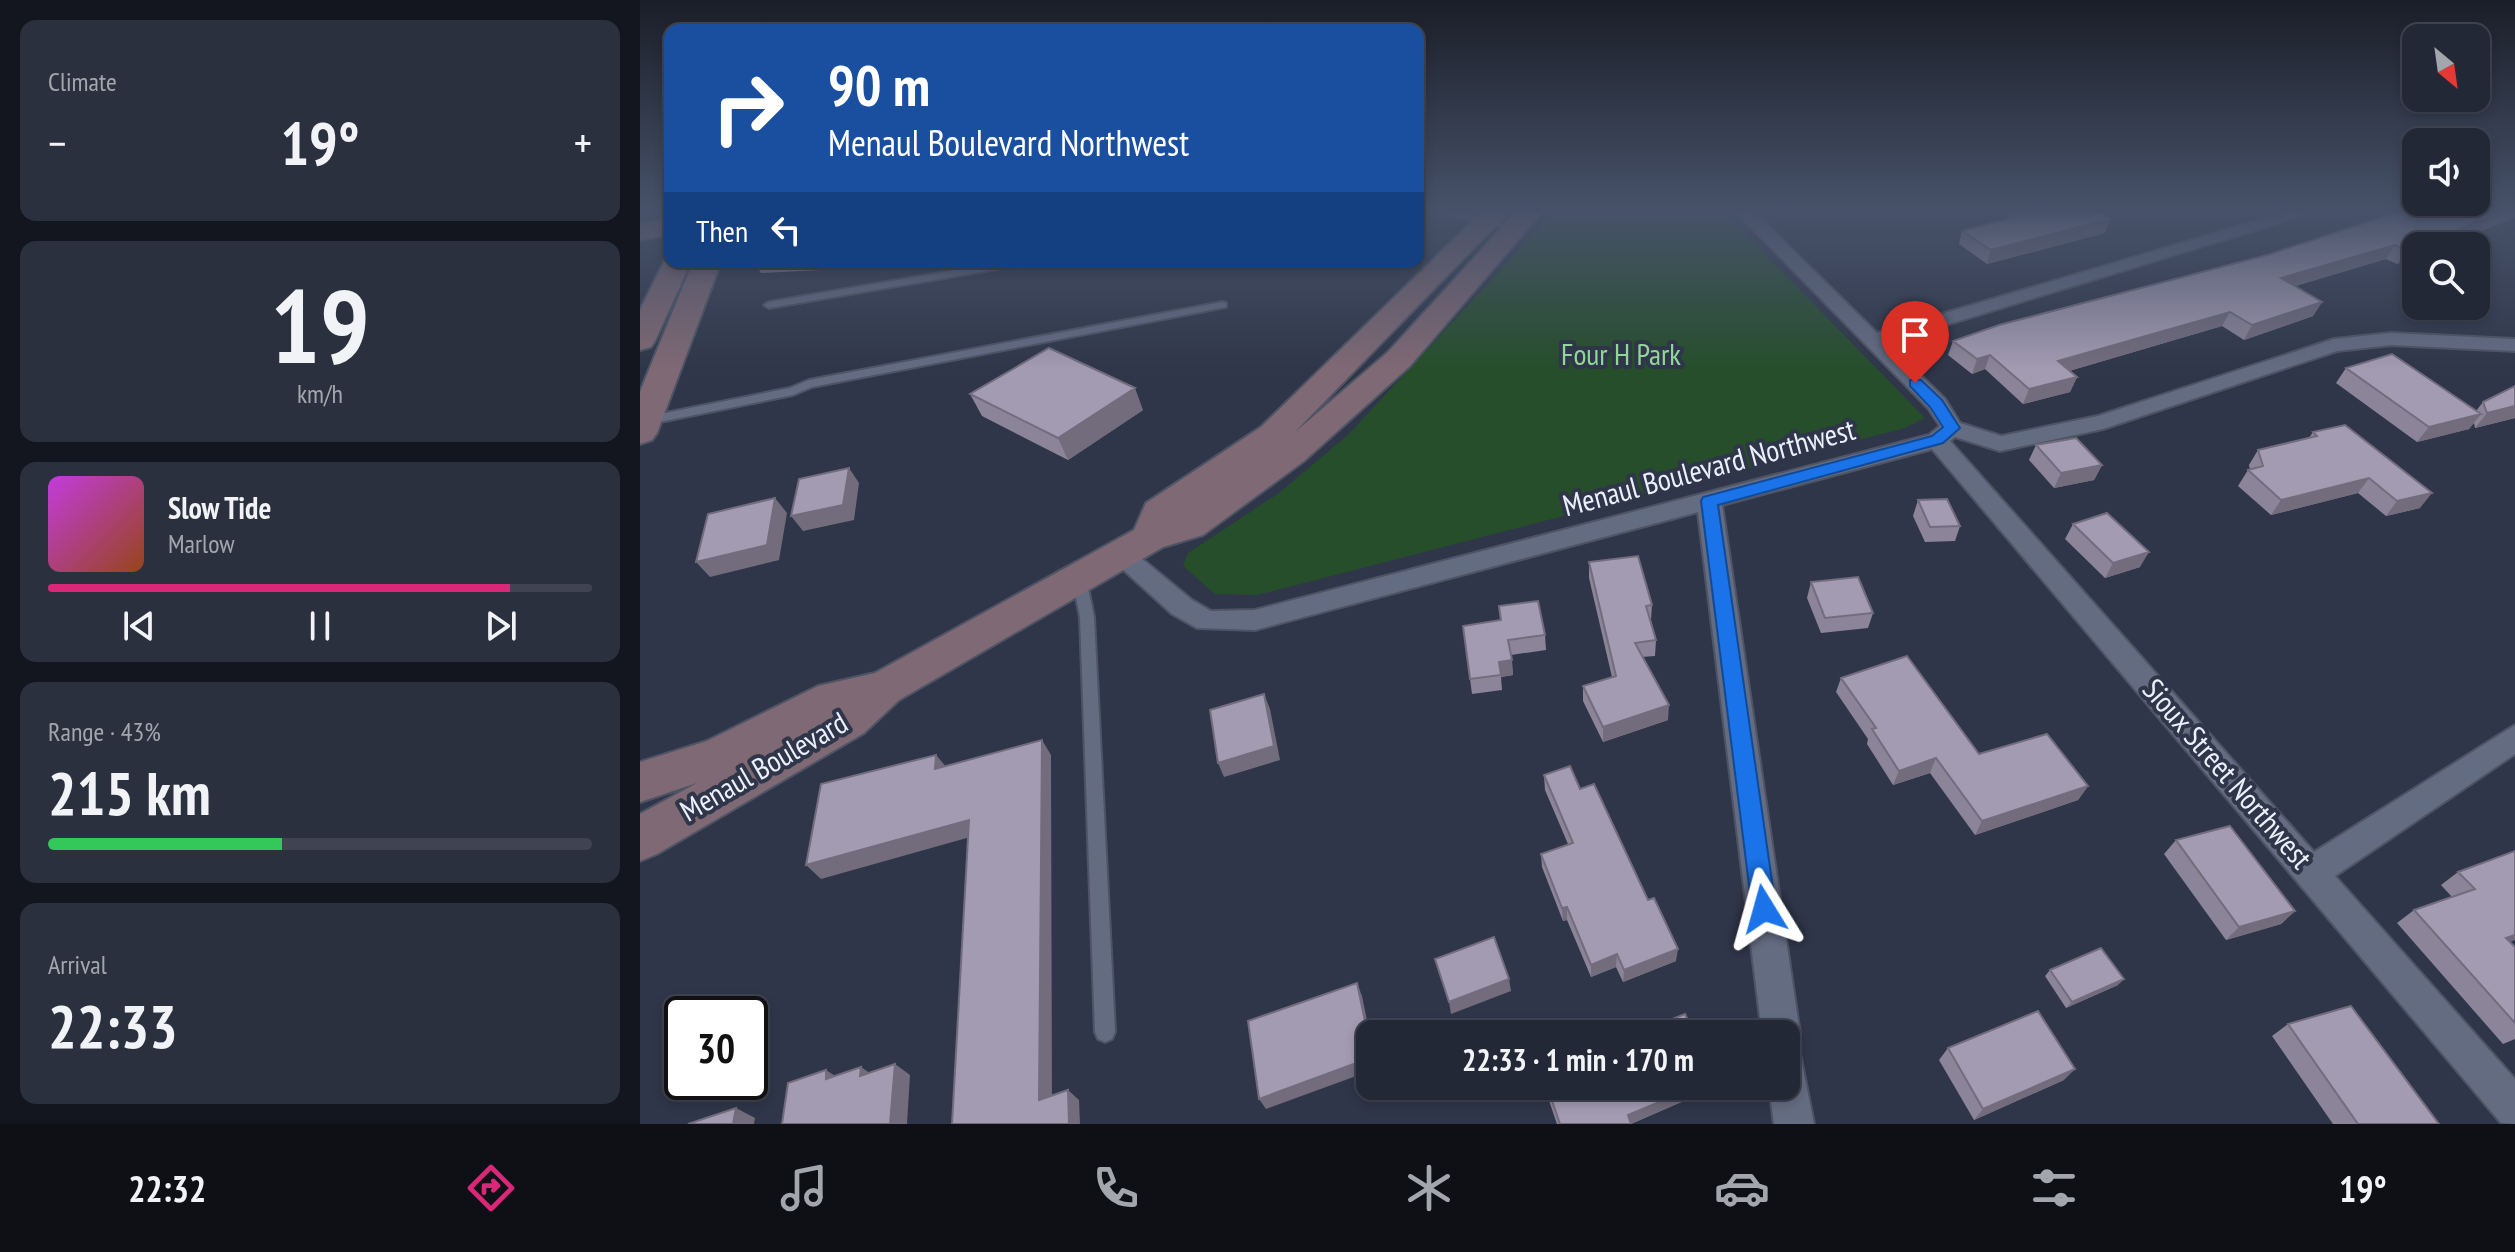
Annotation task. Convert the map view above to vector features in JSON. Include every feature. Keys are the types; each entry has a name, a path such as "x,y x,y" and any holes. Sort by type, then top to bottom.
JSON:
{"main road":[{"path":"1135,546 1159,512 1273,435 1458,264"},
{"path":"640,341 674,268"},
{"path":"642,425 705,268"},
{"name":"Menaul Boulevard","path":"640,839 849,720 884,688 1135,546"},
{"name":"Menaul Boulevard","path":"640,782 720,756 833,698 884,688"}],"street":[{"name":"Sioux Street Northwest","path":"1796,264 1937,404 1944,434 2515,1109"},
{"path":"1872,341 2130,264"},
{"path":"1944,434 2000,444 2103,422 2334,345 2391,339 2515,345"},
{"name":"Menaul Boulevard Northwest","path":"1135,546 1182,607 1207,621 1255,620 1709,501 1944,434"},
{"path":"1709,501 1779,1020"},
{"path":"2313,872 2515,738"},
{"path":"1791,1100 1794,1124"}],"lane":[{"path":"769,305 986,268"},
{"path":"642,425 793,391 809,384 1222,305"},
{"path":"1079,577 1087,617 1105,1032"}],"green space":[{"name":"Four H Park","path":"1506,264 1775,264 1925,418 1905,428 1257,595 1215,594 1183,566 1188,553 1279,493 1349,434"}],"building":[{"path":"2231,264 2328,264 2281,278 2322,302 2252,325 2230,312 2058,361 2077,377 2029,389 1990,355 1977,359 1953,341 1999,325"},
{"path":"1049,348 1135,388 1058,438 970,394"},
{"path":"2392,354 2481,414 2429,427 2346,368"},
{"path":"2515,386 2515,406 2487,413 2483,402"},
{"path":"2345,425 2432,493 2397,501 2369,478 2281,500 2248,470 2263,466 2258,450 2317,436 2313,432"},
{"path":"2076,438 2102,465 2061,473 2036,445"},
{"path":"849,468 843,505 791,516 799,479"},
{"path":"775,498 767,545 696,562 708,514"},
{"path":"1947,499 1960,526 1930,527 1918,500"},
{"path":"2107,513 2149,552 2113,563 2073,524"},
{"path":"1638,556 1652,605 1646,606 1656,640 1635,643 1669,705 1603,727 1583,686 1616,676 1589,562"},
{"path":"1858,577 1873,613 1825,618 1811,582"},
{"path":"1538,601 1545,635 1508,640 1512,660 1499,662 1501,675 1470,679 1463,626 1501,620 1499,606"},
{"path":"1907,656 1979,754 2047,734 2088,786 1982,821 1936,758 1899,771 1872,729 1876,728 1841,678"},
{"path":"1264,694 1274,746 1218,763 1210,710"},
{"path":"1042,740 1039,1100 1068,1090 1069,1124 952,1124 969,820 806,865 821,784 936,755 935,769"},
{"path":"1570,766 1580,789 1594,784 1648,900 1654,898 1678,949 1624,970 1617,954 1591,965 1567,907 1562,908 1541,854 1573,843 1544,775"},
{"path":"2230,826 2295,911 2239,927 2176,840"},
{"path":"2515,851 2515,935 2506,938 2515,947 2515,1023 2414,910 2475,889 2458,872"},
{"path":"1494,937 1509,979 1449,1002 1435,959"},
{"path":"2101,948 2124,979 2072,1002 2050,970"},
{"path":"1357,983 1365,1020 1356,1020 1356,1063 1259,1099 1248,1021"},
{"path":"2351,1006 2439,1124 2358,1124 2288,1024"},
{"path":"2038,1011 2075,1069 1983,1109 1948,1048"},
{"path":"1685,1014 1688,1020 1670,1020"},
{"path":"895,1064 890,1124 782,1124 788,1083 826,1070 826,1079 861,1067 860,1076"},
{"path":"1552,1100 1664,1100 1628,1115 1631,1124 1560,1124"},
{"path":"736,1108 733,1124 688,1124"}],"route":[{"path":"1764,909 1709,501 1937,440 1952,428 1937,404 1915,383"}]}
